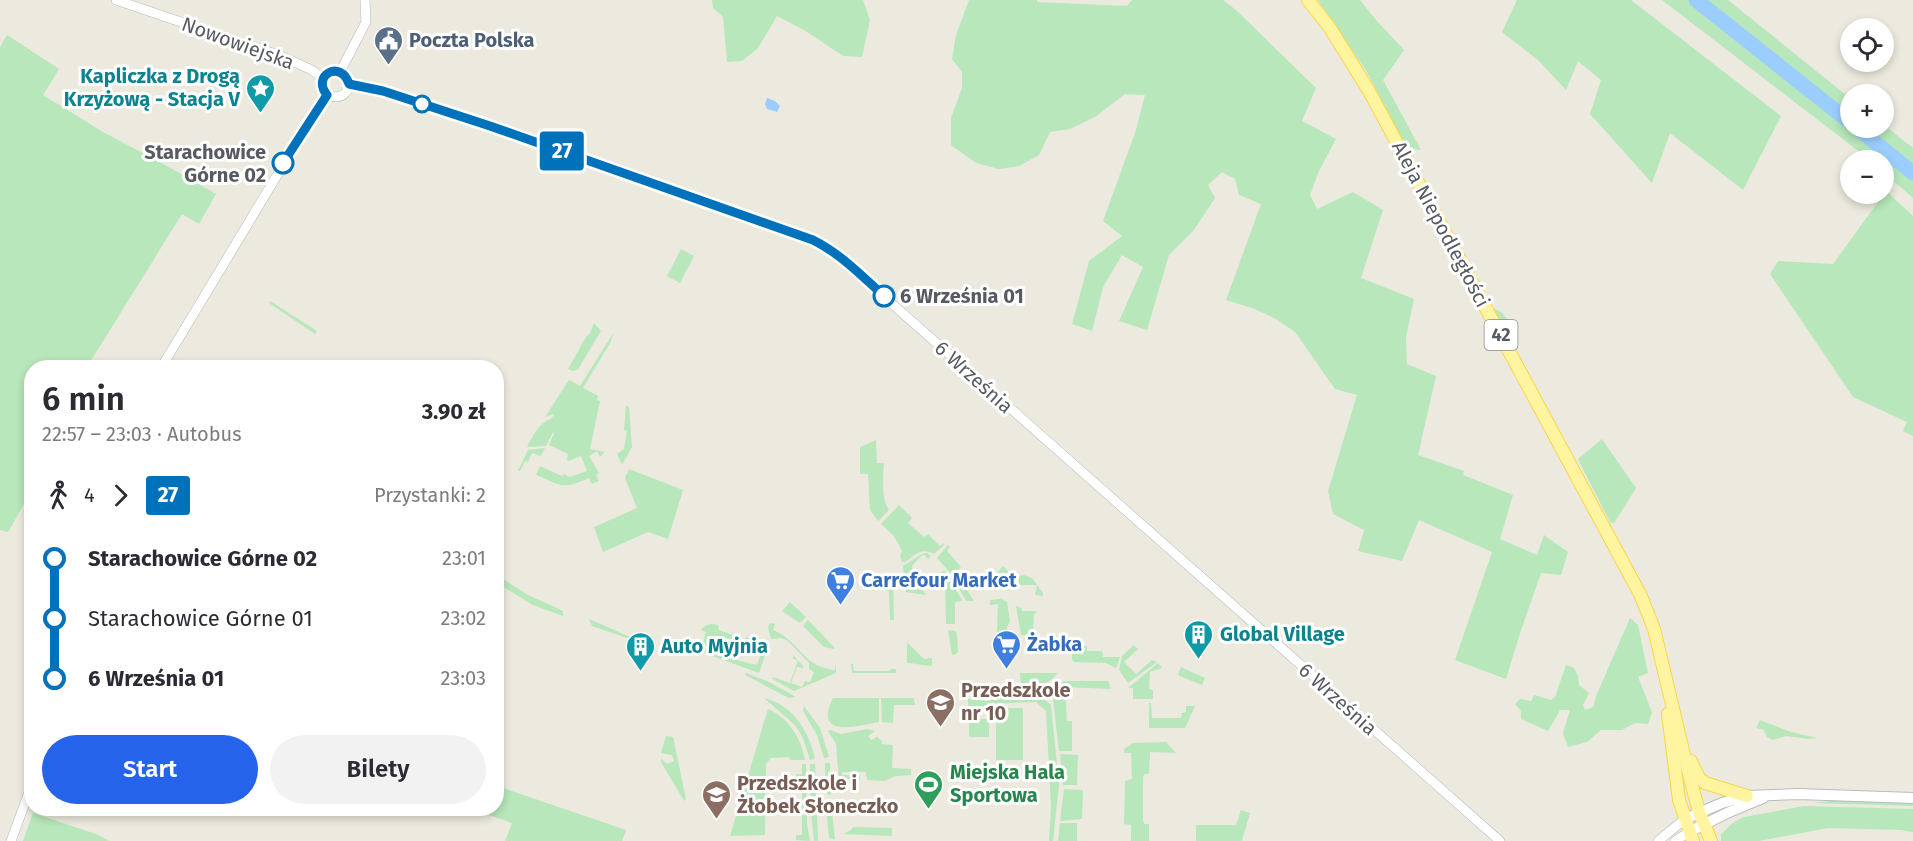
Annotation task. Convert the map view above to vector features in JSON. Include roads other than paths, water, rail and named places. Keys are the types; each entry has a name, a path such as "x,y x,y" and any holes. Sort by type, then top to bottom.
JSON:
{"main road":[{"name":"Aleja Niepodległości","path":"1308,0 1343,48 1369,91 1630,573 1654,629 1665,683 1701,818 1711,841"},
{"name":"Aleja Niepodległości","path":"1665,683 1669,733 1679,800 1689,831"},
{"path":"1679,735 1699,778 1713,786 1747,796"},
{"path":"1689,831 1701,818 1722,803 1747,796 1798,794 1913,798"},
{"path":"1701,818 1768,796"}],"street":[{"name":"Nowowiejska","path":"116,0 281,56 312,70 323,79"},
{"path":"340,72 366,22 365,0"},
{"path":"329,72 340,72 346,76 349,84 344,95 335,98 327,95 322,87 323,79 329,72"},
{"name":"6 Września","path":"349,84 383,91 510,133 804,237 830,249 1500,841"},
{"path":"166,360 258,204 327,95"},
{"path":"12,841 24,807"},
{"path":"1659,841 1689,831"},
{"path":"1676,841 1689,831"}],"water":[{"path":"767,98 780,106 777,112 767,109 765,104"}],"waterway":[{"path":"1696,0 1840,114"},
{"path":"1869,138 1913,173"}],"place":[{"name":"Poczta Polska","path":"388,66"},
{"name":"Kapliczka z Drogą Krzyżową - Stacja V","path":"261,114"},
{"name":"Starachowice Górne 02","path":"283,163"},
{"name":"6 Września 01","path":"884,296"},
{"name":"Carrefour Market","path":"840,606"},
{"name":"Global Village","path":"1199,660"},
{"name":"Żabka","path":"1006,670"},
{"name":"Auto Myjnia","path":"640,672"},
{"name":"Przedszkole nr 10","path":"940,728"},
{"name":"Miejska Hala Sportowa","path":"929,810"},
{"name":"Przedszkole i Żłobek Słoneczko","path":"716,820"}]}
